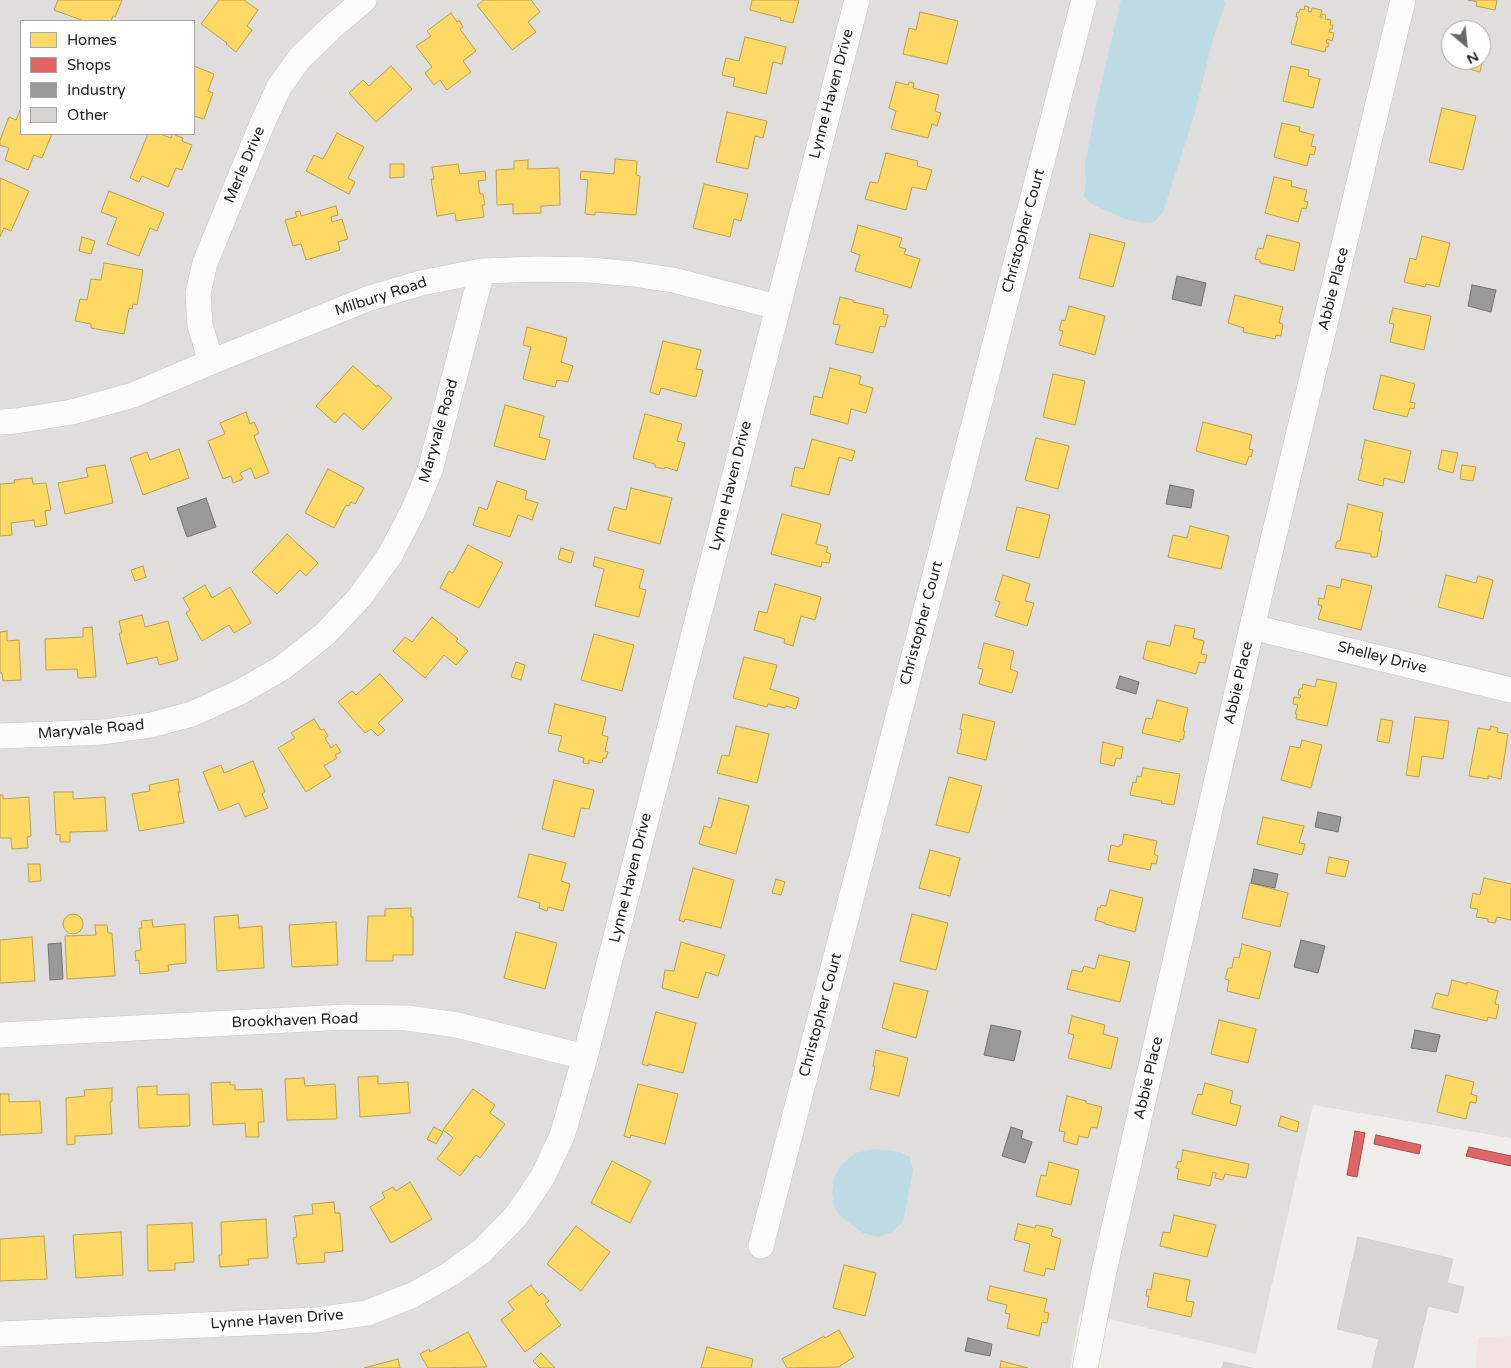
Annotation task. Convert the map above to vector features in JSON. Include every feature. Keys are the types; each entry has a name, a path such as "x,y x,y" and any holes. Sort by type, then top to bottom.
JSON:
{"street":[{"name":"Merle Drive","path":"211,362 200,325 198,293 204,263 262,124 279,87 300,58 364,0"},
{"name":"Lynne Haven Drive","path":"0,1334 316,1320 367,1313 413,1295 450,1274 482,1251 516,1216 542,1178 562,1136 585,1057 856,0"},
{"name":"Christopher Court","path":"761,1246 1084,0"},
{"name":"Abbie Place","path":"1086,1368 1104,1271 1252,627 1403,0"},
{"name":"Milbury Road","path":"0,422 72,412 133,395 367,299 421,283 482,271 548,269 633,274 673,280 777,307"},
{"name":"Maryvale Road","path":"0,736 103,732 151,725 192,714 240,692 282,668 325,634 360,597 390,555 413,511 430,470 482,271"},
{"name":"Shelley Drive","path":"1252,627 1511,690"},
{"name":"Brookhaven Road","path":"0,1035 346,1017 407,1018 457,1025 585,1057"}],"shaded area":[{"path":"0,0 1511,0 1511,1138 1313,1105 1256,1354 1080,1312 1070,1368 0,1368"},
{"path":"1511,1336 1511,1368 1476,1368 1478,1337"}],"water":[{"path":"1121,0 1224,0 1225,5 1214,35 1194,116 1163,212 1154,222 1145,223 1125,219 1093,205 1084,197 1086,181 1085,164 1098,97"},
{"path":"875,1149 900,1152 910,1157 913,1170 903,1222 892,1232 878,1237 863,1233 844,1219 835,1209 832,1194 834,1178 840,1166 855,1153"}],"building: Homes":[{"path":"58,0 122,0 115,17 113,16 111,20 81,20 54,10"},
{"path":"219,0 244,0 258,10 247,26 252,30 236,52 201,24"},
{"path":"484,0 531,0 540,12 528,22 536,32 512,50 477,5"},
{"path":"752,0 799,0 793,23 750,10"},
{"path":"1468,0 1497,0 1495,10 1476,6 1477,2"},
{"path":"1305,6 1309,7 1308,11 1311,12 1312,8 1322,10 1320,17 1322,18 1322,14 1326,15 1325,19 1331,20 1330,25 1333,25 1329,32 1334,33 1332,41 1327,39 1326,43 1329,43 1325,52 1291,44 1298,17 1296,17 1297,12 1299,13 1300,9 1304,10"},
{"path":"920,12 958,21 947,64 903,54 909,28 916,30"},
{"path":"451,13 457,22 459,20 463,27 460,29 476,51 463,61 471,72 447,90 440,80 434,85 425,73 432,67 416,46 431,36 427,31"},
{"path":"745,37 786,47 782,64 773,62 766,94 733,86 735,78 722,75 726,58 739,61"},
{"path":"195,66 214,74 208,91 213,93 204,119 195,116"},
{"path":"391,66 412,89 376,122 349,93 363,80 369,86"},
{"path":"1291,66 1309,70 1308,76 1320,79 1313,108 1283,101"},
{"path":"896,82 908,85 909,82 914,83 913,88 939,95 935,111 941,113 937,126 932,124 928,138 891,129 896,111 889,108"},
{"path":"1442,108 1476,116 1463,170 1429,162"},
{"path":"20,110 20,135 52,135 42,158 34,155 28,170 5,160 9,148 0,145 0,140 9,117 16,120"},
{"path":"727,112 767,121 763,138 755,136 748,169 716,162"},
{"path":"1282,123 1300,127 1299,131 1314,135 1311,146 1316,147 1314,155 1310,154 1307,166 1274,157"},
{"path":"337,133 364,147 348,178 355,182 349,194 306,171 314,155 323,159"},
{"path":"148,135 163,135 171,138 172,135 175,135 183,138 182,141 192,145 182,170 176,168 168,187 142,176 139,182 130,178"},
{"path":"886,153 918,161 917,166 932,170 926,190 912,187 906,210 865,199 870,182 878,183"},
{"path":"615,159 637,161 636,175 640,176 636,215 595,212 595,215 585,214 588,180 580,179 581,171 614,174"},
{"path":"528,160 528,169 559,168 560,205 541,206 541,213 513,214 513,204 497,205 496,170 514,169 514,161"},
{"path":"390,164 404,164 404,177 390,178"},
{"path":"458,164 460,174 485,171 486,180 478,181 480,194 483,194 485,205 482,205 484,217 456,221 455,213 437,216 431,179 434,179 432,167"},
{"path":"1274,177 1292,181 1291,186 1307,190 1304,201 1308,202 1306,209 1302,208 1298,222 1265,213"},
{"path":"0,178 29,191 11,231 4,228 0,237"},
{"path":"704,184 748,194 741,221 734,219 730,237 693,228"},
{"path":"109,191 164,213 157,231 150,228 139,256 107,244 117,218 101,212"},
{"path":"336,206 338,215 331,217 332,222 342,219 348,239 338,242 340,250 306,260 301,244 293,246 285,220 297,217 295,212 300,211 301,216"},
{"path":"858,225 902,238 899,247 906,249 904,254 920,259 911,288 855,271 860,255 851,252"},
{"path":"1090,234 1125,243 1113,287 1079,278"},
{"path":"1267,235 1300,243 1294,271 1260,263 1260,260 1255,259 1258,248 1263,249"},
{"path":"1422,236 1450,243 1439,287 1426,284 1425,287 1404,282 1410,258 1416,260"},
{"path":"82,237 95,241 91,254 79,251"},
{"path":"104,263 143,270 137,305 133,304 132,309 129,308 124,334 91,328 91,324 75,321 80,299 87,300 91,279 101,280"},
{"path":"1235,295 1283,307 1279,323 1283,324 1281,336 1276,335 1275,339 1243,332 1244,328 1228,323"},
{"path":"840,297 884,309 883,314 888,315 885,327 880,326 873,353 835,344 840,325 833,324"},
{"path":"1069,306 1105,316 1095,355 1059,345 1063,331 1059,330 1062,320 1065,321"},
{"path":"1393,308 1431,316 1424,350 1390,342 1394,324 1389,323"},
{"path":"527,327 567,338 561,362 573,366 568,382 557,380 555,387 523,379 531,347 523,345"},
{"path":"663,341 701,350 696,369 703,370 696,397 661,388 659,395 650,392"},
{"path":"353,366 392,398 363,430 344,413 335,423 316,406"},
{"path":"830,368 861,376 859,384 873,388 866,413 851,409 848,424 810,414 814,396 822,398"},
{"path":"1053,374 1085,381 1075,425 1043,417"},
{"path":"1381,375 1415,384 1410,402 1415,403 1414,409 1410,408 1407,417 1373,409"},
{"path":"505,405 544,416 539,437 550,440 545,460 494,446"},
{"path":"246,412 250,424 254,422 259,433 254,436 269,473 255,479 251,468 240,473 243,479 233,483 231,476 223,479 208,441 225,434 220,423"},
{"path":"645,414 682,424 677,441 685,443 677,471 665,467 664,469 655,467 655,464 633,458"},
{"path":"1203,422 1252,435 1249,449 1253,450 1246,465 1196,451"},
{"path":"1036,438 1069,446 1058,489 1025,480"},
{"path":"812,439 855,451 852,461 839,457 829,495 791,486 795,467 804,469"},
{"path":"1365,440 1411,451 1404,483 1384,478 1383,486 1358,480"},
{"path":"179,449 189,478 143,495 130,458 147,452 150,460"},
{"path":"1442,450 1458,453 1453,473 1438,469"},
{"path":"105,465 113,503 65,514 58,483 88,477 86,468"},
{"path":"1462,465 1476,467 1473,481 1460,479"},
{"path":"328,469 364,488 355,504 351,502 349,506 346,505 334,528 305,513"},
{"path":"32,478 33,484 46,483 51,510 45,511 47,525 35,527 34,520 11,523 12,535 0,536 0,484 15,483 14,480"},
{"path":"497,481 527,491 525,499 538,503 532,520 518,515 510,537 473,525 479,507 487,510"},
{"path":"631,488 672,498 660,544 608,530 614,507 626,510"},
{"path":"1348,504 1383,513 1379,531 1382,531 1377,557 1371,557 1371,554 1335,548 1337,541 1340,541"},
{"path":"1017,507 1050,515 1039,558 1006,550"},
{"path":"782,514 821,524 816,544 828,547 826,552 831,554 829,563 822,562 821,567 771,554"},
{"path":"1190,526 1229,536 1221,569 1168,557 1173,535 1187,538"},
{"path":"287,534 318,563 306,576 300,570 277,594 252,572"},
{"path":"468,545 503,563 479,608 440,588 449,571 453,573"},
{"path":"561,548 574,552 571,563 558,559"},
{"path":"595,557 644,570 639,588 646,590 639,617 595,606 604,569 593,566"},
{"path":"143,566 146,577 135,581 131,570"},
{"path":"1003,575 1030,584 1025,601 1034,603 1027,626 995,616 1000,602 995,600"},
{"path":"1446,575 1476,583 1478,576 1493,580 1483,619 1438,607"},
{"path":"1342,579 1372,586 1361,630 1318,619 1322,606 1318,605 1319,598 1324,599 1327,585 1340,588"},
{"path":"775,584 821,597 815,620 801,616 793,646 784,643 785,639 754,630 759,611 767,613"},
{"path":"205,585 212,598 230,587 251,623 234,633 229,625 202,641 186,613 190,610 183,598"},
{"path":"142,615 145,627 168,621 178,660 159,665 157,657 127,664 119,633 122,633 119,621"},
{"path":"432,617 458,639 456,641 468,651 456,665 444,655 425,678 393,651 405,637 412,642"},
{"path":"1175,625 1195,629 1193,638 1204,641 1201,654 1207,655 1205,663 1199,662 1196,674 1143,659 1147,641 1170,646"},
{"path":"92,627 96,677 78,678 77,669 46,670 45,639 83,637 83,628"},
{"path":"7,631 7,641 19,640 21,680 3,681 2,673 0,673 0,632"},
{"path":"594,634 634,645 622,691 581,680"},
{"path":"984,643 1014,651 1010,669 1018,672 1012,693 979,684 983,669 978,668"},
{"path":"744,657 777,665 770,689 799,698 796,709 768,704 767,707 733,698"},
{"path":"516,662 525,665 521,680 511,677"},
{"path":"380,674 403,700 378,723 385,730 378,736 371,729 365,733 338,702 352,691 356,695"},
{"path":"1317,679 1337,683 1327,726 1296,719 1297,714 1295,714 1298,705 1293,704 1294,697 1300,698 1301,695 1298,695 1299,689 1302,689 1303,684 1315,687"},
{"path":"1157,700 1188,708 1183,740 1180,739 1180,742 1142,733 1146,718 1152,719"},
{"path":"555,704 606,717 602,735 608,737 605,751 608,752 606,758 603,758 602,763 589,760 589,764 583,763 584,758 558,751 562,736 548,733"},
{"path":"963,714 995,722 986,760 957,753"},
{"path":"1415,717 1449,721 1443,759 1422,756 1419,777 1406,775"},
{"path":"314,719 321,730 324,729 328,736 325,738 331,748 336,744 341,752 335,755 337,758 324,766 331,776 306,792 278,748 295,738 291,733"},
{"path":"1381,719 1393,721 1389,743 1377,741"},
{"path":"736,726 769,734 757,783 717,773 722,755 729,756"},
{"path":"1491,726 1498,728 1497,732 1508,734 1501,779 1488,776 1488,779 1469,776 1478,728 1490,730"},
{"path":"1302,740 1322,745 1311,788 1281,780 1290,746 1300,748"},
{"path":"1103,742 1123,747 1121,759 1116,758 1114,766 1100,763"},
{"path":"253,761 265,792 262,794 268,808 245,817 239,803 219,811 203,772 221,765 224,773"},
{"path":"1143,768 1180,774 1174,805 1130,795 1133,782 1136,783 1137,776 1141,777"},
{"path":"949,777 982,786 969,833 936,825"},
{"path":"178,779 180,792 178,792 184,823 139,831 132,794 150,791 149,785"},
{"path":"554,780 594,790 589,809 581,808 574,837 542,829"},
{"path":"54,792 73,792 73,799 105,797 107,831 70,832 70,842 60,842 60,834 56,835"},
{"path":"0,795 3,795 3,799 29,797 31,836 27,837 28,848 12,849 11,838 0,838"},
{"path":"719,798 749,806 736,854 699,844 704,826 711,828"},
{"path":"1263,817 1304,826 1299,843 1305,844 1302,855 1257,844"},
{"path":"1124,834 1157,841 1154,854 1158,856 1156,864 1152,863 1150,870 1108,861 1111,845 1119,847 1122,845"},
{"path":"930,850 960,858 950,896 919,888"},
{"path":"529,854 566,863 561,881 570,884 563,911 548,907 547,911 539,908 540,903 518,897"},
{"path":"1329,857 1349,861 1345,877 1326,873"},
{"path":"28,864 40,864 41,881 29,882"},
{"path":"693,868 734,880 721,928 685,919 684,922 679,920"},
{"path":"1484,878 1511,884 1511,920 1497,917 1495,923 1488,922 1488,919 1476,917 1478,909 1470,908 1473,893 1480,895"},
{"path":"776,879 785,882 781,895 772,893"},
{"path":"1250,883 1288,893 1280,927 1242,918"},
{"path":"1110,890 1143,898 1135,932 1095,920 1098,907 1100,908 1101,905 1106,906"},
{"path":"411,908 411,917 413,917 413,955 393,955 393,961 366,961 368,916 385,916 385,909"},
{"path":"73,914 80,917 83,924 80,931 73,934 66,931 63,924 66,917"},
{"path":"912,914 948,923 936,970 900,961"},
{"path":"238,915 239,928 262,926 264,968 217,971 214,917"},
{"path":"152,920 153,927 185,924 186,963 168,965 169,971 140,974 139,960 136,961 135,951 141,950 139,928 142,928 141,921"},
{"path":"336,922 338,965 292,967 289,925"},
{"path":"95,925 107,925 108,933 112,933 115,976 67,979 65,936 96,935"},
{"path":"516,932 557,943 545,989 504,978"},
{"path":"32,937 35,981 0,983 0,940"},
{"path":"681,942 725,955 718,976 706,972 698,998 662,988 665,970 674,971"},
{"path":"1242,944 1271,952 1259,999 1227,991 1229,980 1225,979 1228,968 1232,968 1234,957 1239,958"},
{"path":"1099,955 1130,962 1120,1002 1067,989 1072,970 1082,972 1084,966 1095,969"},
{"path":"1452,980 1467,984 1467,982 1498,991 1495,1004 1499,1005 1496,1019 1488,1017 1487,1021 1432,1008 1436,993 1448,996"},
{"path":"894,983 928,991 916,1038 882,1028"},
{"path":"656,1012 696,1023 683,1073 642,1064"},
{"path":"1072,1016 1105,1025 1103,1034 1118,1038 1111,1069 1068,1058 1074,1035 1068,1033"},
{"path":"1219,1020 1256,1029 1248,1063 1211,1054"},
{"path":"876,1050 908,1058 899,1096 870,1089 875,1067 873,1066"},
{"path":"1446,1075 1474,1082 1471,1094 1477,1096 1476,1103 1470,1102 1466,1119 1437,1112"},
{"path":"378,1076 378,1084 408,1082 410,1113 360,1117 358,1077"},
{"path":"304,1078 305,1086 335,1084 337,1119 287,1120 285,1079"},
{"path":"230,1082 230,1085 235,1085 235,1090 262,1089 264,1122 258,1122 259,1137 246,1137 245,1123 213,1125 211,1083"},
{"path":"1205,1083 1233,1091 1230,1103 1241,1106 1236,1126 1192,1114 1198,1094 1202,1095"},
{"path":"638,1084 678,1094 665,1144 631,1135 630,1138 624,1136"},
{"path":"157,1086 157,1095 189,1094 190,1126 139,1128 137,1087"},
{"path":"112,1088 112,1101 110,1102 112,1134 75,1136 75,1144 67,1145 66,1098 85,1096 84,1090"},
{"path":"473,1089 495,1105 490,1113 505,1124 480,1158 476,1155 460,1176 437,1159 453,1138 443,1130"},
{"path":"0,1094 9,1094 9,1102 40,1101 42,1133 0,1135"},
{"path":"1067,1096 1102,1107 1097,1128 1091,1127 1088,1138 1079,1136 1077,1145 1063,1141 1065,1132 1059,1131"},
{"path":"1281,1116 1299,1122 1297,1132 1278,1126"},
{"path":"434,1127 443,1132 436,1144 427,1139"},
{"path":"1183,1150 1249,1164 1246,1178 1225,1174 1223,1180 1215,1178 1216,1173 1213,1172 1210,1186 1177,1179 1179,1169 1176,1168 1178,1161 1181,1162"},
{"path":"612,1161 651,1181 630,1223 591,1203"},
{"path":"1049,1162 1079,1170 1071,1205 1036,1196 1041,1175 1046,1176"},
{"path":"410,1182 432,1219 391,1243 370,1207 385,1198 382,1193 393,1187 396,1191"},
{"path":"334,1202 335,1213 340,1213 343,1251 324,1253 325,1262 297,1264 293,1238 297,1237 294,1216 313,1214 312,1204"},
{"path":"1174,1215 1216,1225 1207,1257 1160,1246 1163,1232 1170,1233"},
{"path":"266,1219 268,1258 248,1259 249,1265 220,1267 219,1255 222,1255 221,1222"},
{"path":"192,1223 194,1262 175,1263 175,1270 148,1271 147,1225"},
{"path":"1018,1224 1035,1228 1036,1225 1053,1229 1051,1236 1061,1239 1054,1270 1046,1268 1044,1276 1024,1271 1030,1244 1014,1240"},
{"path":"576,1226 610,1252 581,1291 547,1264"},
{"path":"121,1232 123,1275 76,1278 73,1235"},
{"path":"44,1236 47,1279 0,1281 0,1239"},
{"path":"844,1265 876,1273 865,1316 833,1308"},
{"path":"1154,1273 1190,1280 1186,1301 1194,1302 1191,1317 1147,1307 1149,1296 1146,1296 1147,1289 1151,1290"},
{"path":"531,1285 539,1296 542,1293 549,1301 545,1304 561,1325 525,1352 501,1320 514,1310 508,1302"},
{"path":"990,1286 1047,1299 1044,1312 1049,1313 1047,1323 1042,1322 1039,1336 1007,1328 1010,1314 1005,1313 1007,1305 987,1300"},
{"path":"839,1330 854,1357 840,1367 787,1368 782,1359"},
{"path":"468,1332 487,1367 428,1368 420,1354 429,1349 430,1352"},
{"path":"707,1347 753,1359 751,1368 701,1368"},
{"path":"541,1353 555,1368 540,1368 533,1361"},
{"path":"398,1359 400,1368 364,1368"},
{"path":"1001,1361 1028,1368 1000,1368"}],"building: Shops":[{"path":"1355,1131 1365,1133 1357,1177 1347,1175"},
{"path":"1376,1135 1421,1145 1419,1154 1374,1144"},
{"path":"1469,1147 1511,1156 1511,1166 1466,1156"}],"building: Industry":[{"path":"1177,276 1206,283 1201,306 1172,299"},
{"path":"1472,285 1496,290 1491,312 1468,306"},
{"path":"1170,485 1194,490 1191,508 1166,504"},
{"path":"206,498 216,527 187,537 177,508"},
{"path":"1120,676 1139,682 1136,694 1116,688"},
{"path":"1318,812 1341,817 1338,832 1315,827"},
{"path":"1254,869 1278,874 1275,888 1251,883"},
{"path":"1301,940 1325,946 1318,973 1294,967"},
{"path":"61,943 63,979 50,980 48,944"},
{"path":"991,1025 1021,1031 1014,1061 984,1055"},
{"path":"1415,1030 1440,1035 1436,1052 1411,1048"},
{"path":"1011,1127 1023,1131 1021,1138 1032,1142 1025,1163 1002,1156"},
{"path":"968,1338 992,1344 990,1356 965,1351"}],"building: Other":[{"path":"1358,1237 1453,1259 1447,1283 1464,1287 1458,1313 1428,1306 1413,1368 1372,1368 1379,1339 1337,1329"},
{"path":"1224,1362 1252,1368 1222,1368"}]}
